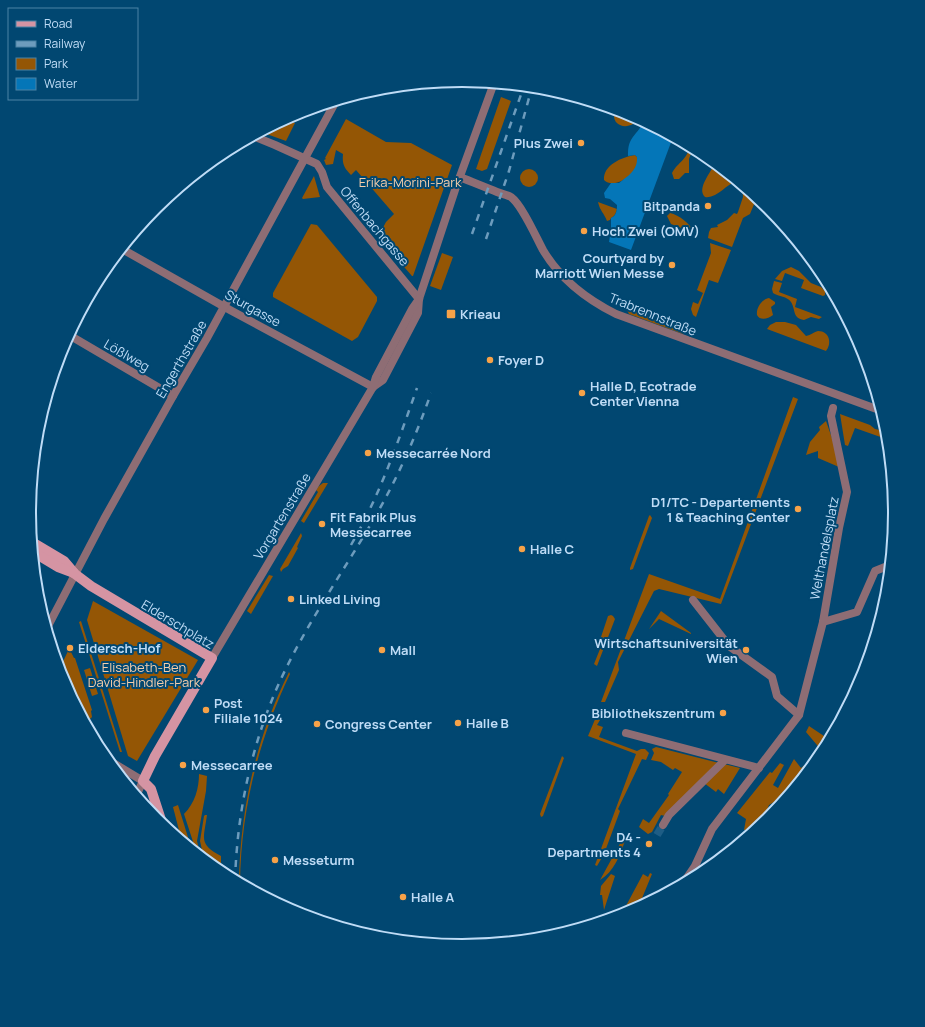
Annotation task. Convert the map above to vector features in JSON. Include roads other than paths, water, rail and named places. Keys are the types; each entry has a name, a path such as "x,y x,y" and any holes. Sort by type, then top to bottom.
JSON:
{"main road":[{"path":"37,545 64,561 75,574"},
{"path":"39,555 75,574"},
{"name":"Elderschplatz","path":"75,574 116,602 212,658 155,756 143,781"},
{"path":"143,781 151,789 160,814"}],"street":[{"name":"Vorgartenstraße","path":"212,658 373,387 383,380 418,313 419,299 460,177 492,88"},
{"name":"Engerthstraße","path":"50,622 75,574 332,108"},
{"name":"Offenbachgasse","path":"259,139 317,164 320,167 327,188 419,299"},
{"name":"Trabrennstraße","path":"460,177 512,198 522,211 552,264 583,295 597,304 616,314 875,409"},
{"name":"Sturgasse","path":"126,251 373,387"},
{"name":"Lößlweg","path":"74,338 173,396"},
{"name":"Welthandelsplatz","path":"689,874 695,866 712,829 799,715 823,622 847,492 831,416 833,408"},
{"path":"823,622 857,612 874,571 885,568"},
{"path":"693,600 729,646 772,676 777,696 799,715"},
{"path":"626,733 759,768"},
{"path":"663,825 669,815 725,760"},
{"path":"120,767 143,781 138,791"}],"water":[{"path":"641,126 671,142 631,250 609,242 611,218 616,213 617,205 610,199 605,198 604,193 611,183 619,183 629,175 636,166 637,157 635,155 628,156 631,140"}],"tunnel":[{"path":"657,835 663,825"}],"railway":[{"path":"472,234 522,92"},
{"path":"486,239 509,171 530,93"},
{"path":"351,545 380,488 417,388"},
{"path":"235,874 236,856 246,784 259,736 276,690 310,624 375,517 399,472 413,441 431,393"}],"place":[{"name":"Plus Zwei","path":"581,143"},
{"name":"Bitpanda","path":"708,206"},
{"name":"Hoch Zwei (OMV)","path":"584,231"},
{"name":"Courtyard by Marriott Wien Messe","path":"672,265"},
{"name":"Krieau","path":"451,314"},
{"name":"Foyer D","path":"490,360"},
{"name":"Halle D, Ecotrade Center Vienna","path":"582,393"},
{"name":"Messecarrée Nord","path":"368,453"},
{"name":"D1/TC - Departements 1 & Teaching Center","path":"798,509"},
{"name":"Fit Fabrik Plus Messecarree","path":"322,524"},
{"name":"Halle C","path":"522,549"},
{"name":"Linked Living","path":"291,599"},
{"name":"Eldersch-Hof","path":"70,648"},
{"name":"Mall","path":"382,650"},
{"name":"Wirtschaftsuniversität Wien","path":"746,650"},
{"name":"Post Filiale 1024","path":"206,710"},
{"name":"Bibliothekszentrum","path":"723,713"},
{"name":"Halle B","path":"458,723"},
{"name":"Congress Center","path":"317,724"},
{"name":"Messecarree","path":"183,765"},
{"name":"D4 - Departments 4","path":"649,844"},
{"name":"Messeturm","path":"275,860"},
{"name":"Halle A","path":"403,897"}],"park label":[{"name":"Erika-Morini-Park","path":"410,182"},
{"name":"Elisabeth-Ben David-Hindler-Park","path":"144,674"}]}
